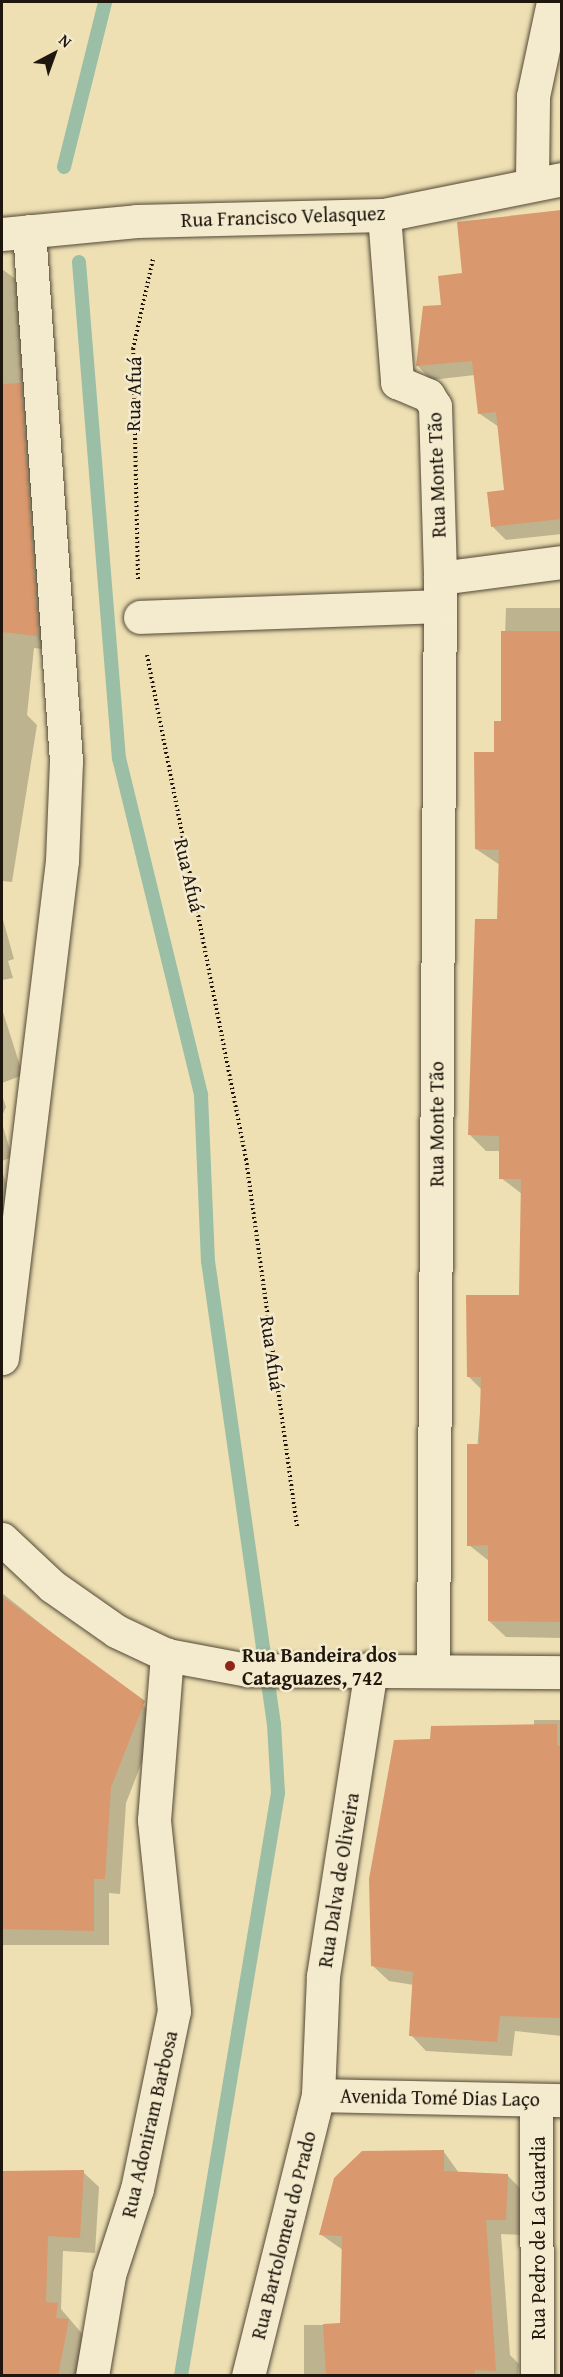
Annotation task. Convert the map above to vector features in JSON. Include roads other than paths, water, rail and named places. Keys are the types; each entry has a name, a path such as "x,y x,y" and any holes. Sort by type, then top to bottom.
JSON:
{"street":[{"path":"547,180 533,96 553,2"},
{"name":"Rua Francisco Velasquez","path":"25,232 149,221 384,215 547,180"},
{"name":"Rua Monte Tão","path":"384,215 397,382 428,395 435,406 439,592 433,1670"},
{"path":"2,1358 62,861 66,761 25,232"},
{"path":"140,617 439,592 561,562"},
{"path":"2,1539 61,1592 116,1631 167,1655 247,1670 324,1667 561,1672"},
{"name":"Rua Adoniram Barbosa","path":"92,2376 108,2275 137,2189 174,2011 156,1877 154,1820 167,1655"},
{"name":"Rua Dalva de Oliveira","path":"318,2095 323,1976 370,1668"},
{"name":"Avenida Tomé Dias Laço","path":"318,2095 549,2100"},
{"name":"Rua Bartolomeu do Prado","path":"248,2376 318,2095"},
{"name":"Rua Pedro de La Guardia","path":"537,2376 549,2100"}],"waterway":[{"path":"64,167 105,2"},
{"path":"79,262 119,758 201,1095 208,1261 274,1724 278,1793 181,2376"}],"place":[{"name":"Rua Bandeira dos Cataguazes, 742","path":"230,1666"}]}
